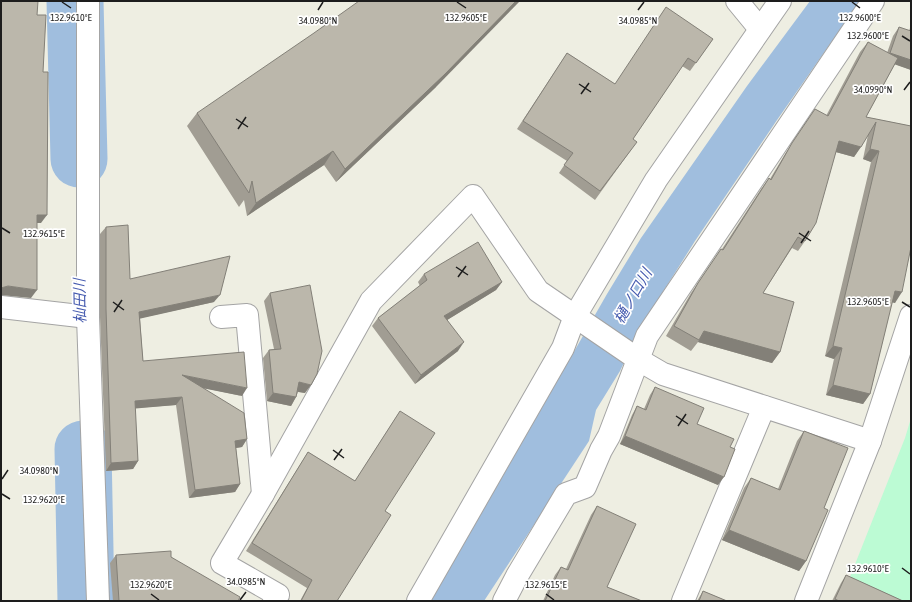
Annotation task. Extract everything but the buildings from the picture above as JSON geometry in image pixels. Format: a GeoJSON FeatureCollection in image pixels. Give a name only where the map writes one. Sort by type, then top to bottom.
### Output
{"type":"FeatureCollection","features":[{"type":"Feature","properties":{"kind":"street"},"geometry":{"type":"LineString","coordinates":[[88,1],[88,317],[98,601]]}},
{"type":"Feature","properties":{"kind":"street"},"geometry":{"type":"LineString","coordinates":[[737,1],[760,30]]}},
{"type":"Feature","properties":{"kind":"street"},"geometry":{"type":"LineString","coordinates":[[418,601],[563,348],[582,321],[656,180],[780,1]]}},
{"type":"Feature","properties":{"kind":"street"},"geometry":{"type":"LineString","coordinates":[[504,601],[517,576],[566,494],[585,486],[609,436],[632,356],[873,1]]}},
{"type":"Feature","properties":{"kind":"street"},"geometry":{"type":"LineString","coordinates":[[274,601],[278,595],[222,563],[263,494],[372,301],[473,196],[538,291],[632,356],[663,374],[870,441]]}},
{"type":"Feature","properties":{"kind":"street"},"geometry":{"type":"LineString","coordinates":[[1,307],[88,317]]}},
{"type":"Feature","properties":{"kind":"street"},"geometry":{"type":"LineString","coordinates":[[221,318],[247,315],[263,494]]}},
{"type":"Feature","properties":{"kind":"street"},"geometry":{"type":"LineString","coordinates":[[806,601],[870,441],[911,316]]}},
{"type":"Feature","properties":{"kind":"street"},"geometry":{"type":"LineString","coordinates":[[683,601],[764,407]]}},
{"type":"Feature","properties":{"kind":"green space"},"geometry":{"type":"Polygon","coordinates":[[[911,418],[911,601],[893,601],[848,582],[905,438],[911,418]]]}},
{"type":"Feature","properties":{"kind":"water","name":"樋ノ口川"},"geometry":{"type":"Polygon","coordinates":[[[810,1],[860,1],[695,241],[642,325],[620,371],[596,410],[589,441],[484,601],[431,601],[607,294],[641,238],[747,86],[810,1]]]}},
{"type":"Feature","properties":{"kind":"waterway","name":"杣田川"},"geometry":{"type":"LineString","coordinates":[[75,1],[79,159]]}},
{"type":"Feature","properties":{"kind":"waterway","name":"杣田川"},"geometry":{"type":"LineString","coordinates":[[83,449],[86,601]]}}]}
